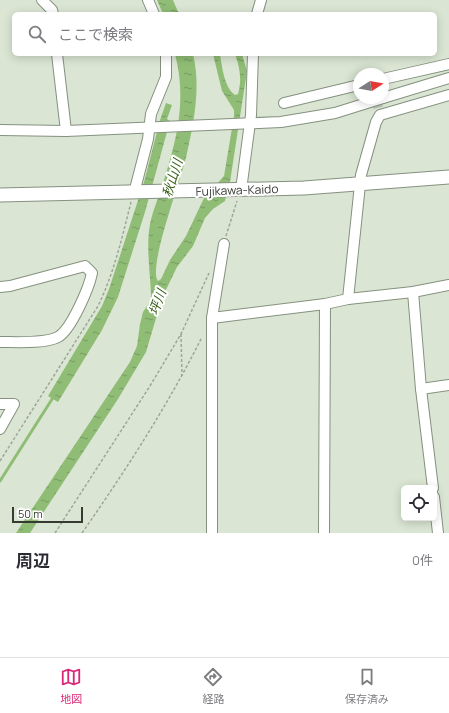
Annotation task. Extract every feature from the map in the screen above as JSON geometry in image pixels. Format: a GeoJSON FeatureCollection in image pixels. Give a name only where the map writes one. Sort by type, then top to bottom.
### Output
{"type":"FeatureCollection","features":[{"type":"Feature","properties":{"kind":"main road","name":"Fujikawa-Kaido"},"geometry":{"type":"LineString","coordinates":[[0,195],[304,188],[449,177]]}},
{"type":"Feature","properties":{"kind":"street"},"geometry":{"type":"LineString","coordinates":[[42,0],[52,12]]}},
{"type":"Feature","properties":{"kind":"street"},"geometry":{"type":"LineString","coordinates":[[148,0],[153,12]]}},
{"type":"Feature","properties":{"kind":"street"},"geometry":{"type":"LineString","coordinates":[[258,12],[261,0]]}},
{"type":"Feature","properties":{"kind":"street"},"geometry":{"type":"LineString","coordinates":[[58,56],[66,131]]}},
{"type":"Feature","properties":{"kind":"street"},"geometry":{"type":"LineString","coordinates":[[137,193],[153,127],[151,114],[166,77],[166,56]]}},
{"type":"Feature","properties":{"kind":"street"},"geometry":{"type":"LineString","coordinates":[[240,190],[250,124],[253,56]]}},
{"type":"Feature","properties":{"kind":"street"},"geometry":{"type":"LineString","coordinates":[[389,79],[449,64]]}},
{"type":"Feature","properties":{"kind":"street"},"geometry":{"type":"LineString","coordinates":[[389,96],[449,78]]}},
{"type":"Feature","properties":{"kind":"street"},"geometry":{"type":"LineString","coordinates":[[284,103],[353,86]]}},
{"type":"Feature","properties":{"kind":"street"},"geometry":{"type":"LineString","coordinates":[[348,299],[360,183],[380,115],[449,95]]}},
{"type":"Feature","properties":{"kind":"street"},"geometry":{"type":"LineString","coordinates":[[0,130],[66,131],[250,124],[311,118],[361,104]]}},
{"type":"Feature","properties":{"kind":"street"},"geometry":{"type":"LineString","coordinates":[[212,533],[212,318],[224,244]]}},
{"type":"Feature","properties":{"kind":"street"},"geometry":{"type":"LineString","coordinates":[[0,287],[10,286],[85,266],[92,273],[88,289],[66,330],[59,337],[50,340],[0,342]]}},
{"type":"Feature","properties":{"kind":"street"},"geometry":{"type":"LineString","coordinates":[[212,318],[325,304],[348,299],[413,292],[449,285]]}},
{"type":"Feature","properties":{"kind":"street"},"geometry":{"type":"LineString","coordinates":[[413,292],[421,389],[433,485]]}},
{"type":"Feature","properties":{"kind":"street"},"geometry":{"type":"LineString","coordinates":[[324,533],[325,304]]}},
{"type":"Feature","properties":{"kind":"street"},"geometry":{"type":"LineString","coordinates":[[421,389],[449,385]]}},
{"type":"Feature","properties":{"kind":"street"},"geometry":{"type":"LineString","coordinates":[[0,404],[14,404],[0,429]]}},
{"type":"Feature","properties":{"kind":"street"},"geometry":{"type":"LineString","coordinates":[[437,521],[438,533]]}},
{"type":"Feature","properties":{"kind":"path"},"geometry":{"type":"LineString","coordinates":[[82,533],[114,487],[182,377],[212,318]]}},
{"type":"Feature","properties":{"kind":"path"},"geometry":{"type":"LineString","coordinates":[[55,533],[150,386],[181,334],[182,377]]}},
{"type":"Feature","properties":{"kind":"water"},"geometry":{"type":"Polygon","coordinates":[[[157,0],[173,0],[178,12],[162,12],[157,0]]]}},
{"type":"Feature","properties":{"kind":"water"},"geometry":{"type":"Polygon","coordinates":[[[175,56],[193,56],[196,79],[196,104],[187,153],[157,259],[156,273],[158,281],[161,279],[170,260],[186,236],[204,198],[224,176],[234,110],[222,91],[213,56],[220,56],[226,82],[228,87],[235,95],[238,94],[240,79],[236,56],[243,56],[247,71],[230,182],[225,201],[213,209],[205,218],[193,246],[177,267],[162,298],[146,352],[118,399],[30,533],[16,533],[130,362],[137,346],[143,312],[151,300],[148,250],[150,224],[172,151],[179,119],[179,71],[175,56]]]}},
{"type":"Feature","properties":{"kind":"water"},"geometry":{"type":"Polygon","coordinates":[[[166,103],[172,105],[167,119],[170,121],[145,212],[118,297],[102,330],[58,402],[48,396],[102,306],[109,289],[144,182],[160,120],[166,103]]]}},
{"type":"Feature","properties":{"kind":"waterway"},"geometry":{"type":"LineString","coordinates":[[0,481],[54,396]]}},
{"type":"Feature","properties":{"kind":"tunnel"},"geometry":{"type":"LineString","coordinates":[[377,104],[380,115]]}},
{"type":"Feature","properties":{"kind":"water label","name":"秋山川"},"geometry":{"type":"Point","coordinates":[172,178]}},
{"type":"Feature","properties":{"kind":"water label","name":"坪川"},"geometry":{"type":"Point","coordinates":[157,302]}}]}
